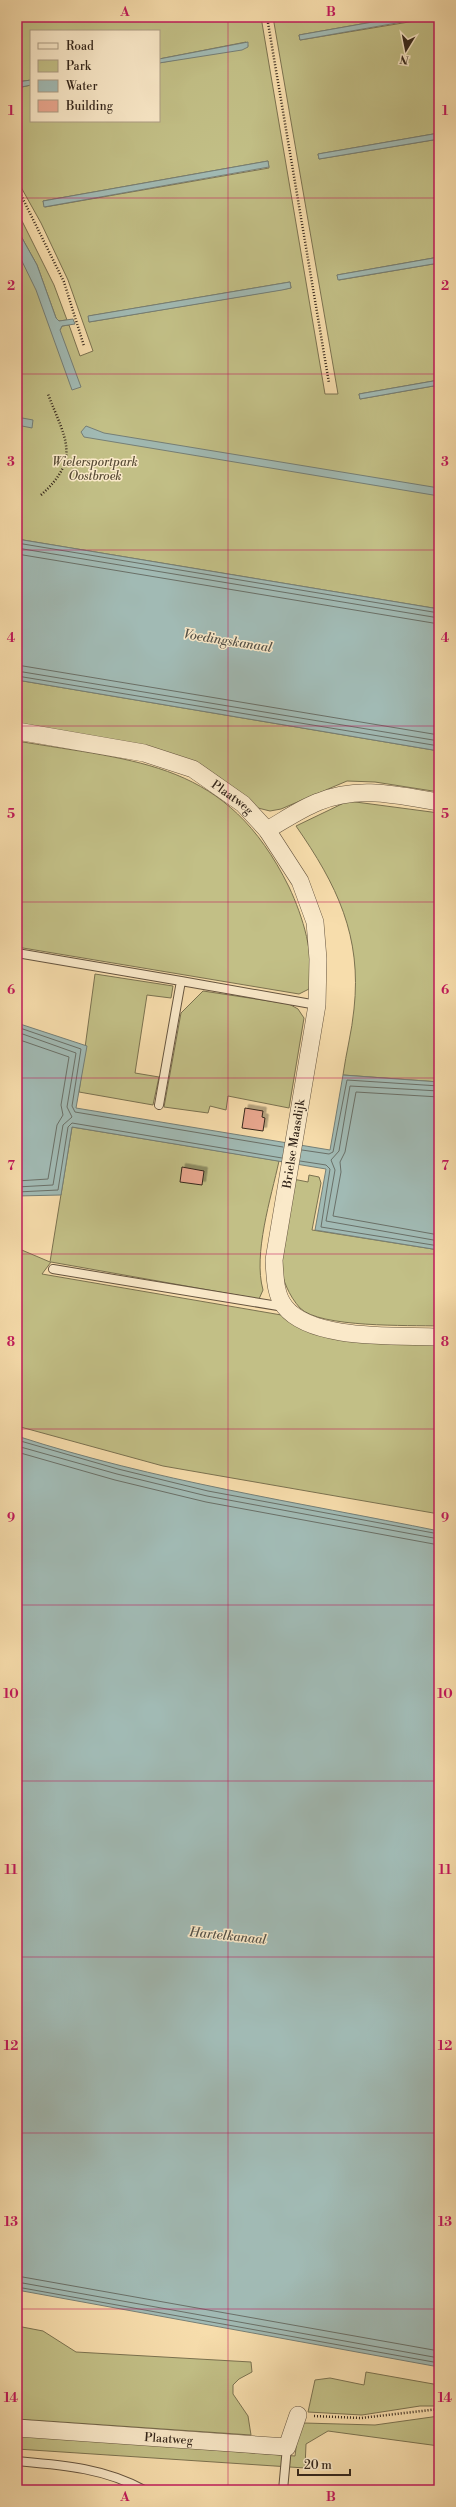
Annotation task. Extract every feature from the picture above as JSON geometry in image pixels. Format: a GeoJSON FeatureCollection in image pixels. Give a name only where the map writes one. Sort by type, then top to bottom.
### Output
{"type":"FeatureCollection","features":[{"type":"Feature","properties":{"kind":"street","name":"Plaatweg"},"geometry":{"type":"LineString","coordinates":[[17,732],[144,753],[193,769],[243,804],[267,830]]}},
{"type":"Feature","properties":{"kind":"street"},"geometry":{"type":"LineString","coordinates":[[267,830],[317,802],[344,793],[374,791],[439,802]]}},
{"type":"Feature","properties":{"kind":"street","name":"Brielse Maasdijk"},"geometry":{"type":"LineString","coordinates":[[267,830],[300,880],[315,922],[318,959],[317,1005],[274,1260],[275,1284],[284,1307],[305,1324],[332,1332],[439,1338]]}},
{"type":"Feature","properties":{"kind":"street"},"geometry":{"type":"LineString","coordinates":[[287,2447],[298,2415]]}},
{"type":"Feature","properties":{"kind":"street","name":"Plaatweg"},"geometry":{"type":"LineString","coordinates":[[17,2428],[287,2447]]}},
{"type":"Feature","properties":{"kind":"lane"},"geometry":{"type":"LineString","coordinates":[[17,953],[317,1005]]}},
{"type":"Feature","properties":{"kind":"lane"},"geometry":{"type":"LineString","coordinates":[[159,1105],[181,981]]}},
{"type":"Feature","properties":{"kind":"lane"},"geometry":{"type":"LineString","coordinates":[[53,1269],[284,1307]]}},
{"type":"Feature","properties":{"kind":"lane"},"geometry":{"type":"LineString","coordinates":[[283,2490],[287,2447]]}},
{"type":"Feature","properties":{"kind":"lane"},"geometry":{"type":"LineString","coordinates":[[17,2462],[84,2467],[108,2474],[144,2490]]}},
{"type":"Feature","properties":{"kind":"path"},"geometry":{"type":"LineString","coordinates":[[267,17],[330,383]]}},
{"type":"Feature","properties":{"kind":"path"},"geometry":{"type":"LineString","coordinates":[[17,187],[64,282],[84,346]]}},
{"type":"Feature","properties":{"kind":"path"},"geometry":{"type":"LineString","coordinates":[[42,495],[56,481],[63,471],[66,459],[65,439],[48,394]]}},
{"type":"Feature","properties":{"kind":"path"},"geometry":{"type":"LineString","coordinates":[[298,2415],[361,2418],[439,2409]]}},
{"type":"Feature","properties":{"kind":"green space","name":"Wielersportpark Oostbroek"},"geometry":{"type":"Polygon","coordinates":[[[17,17],[261,17],[325,394],[338,394],[273,17],[401,17],[299,35],[300,40],[439,17],[439,133],[318,154],[319,159],[439,139],[439,257],[337,275],[339,280],[439,263],[439,380],[359,394],[360,399],[439,385],[439,609],[17,539],[17,251],[60,330],[62,326],[69,325],[80,356],[93,351],[68,280],[41,223],[17,180],[17,88],[30,85],[30,122],[160,122],[160,63],[248,46],[246,42],[160,59],[160,30],[30,30],[30,80],[17,82],[17,17]],[[268,161],[43,201],[45,207],[269,168],[268,161]],[[290,282],[89,316],[89,322],[291,288],[290,282]]]}},
{"type":"Feature","properties":{"kind":"green space"},"geometry":{"type":"Polygon","coordinates":[[[17,211],[54,285],[67,320],[59,321],[56,318],[37,265],[17,229],[17,211]]]}},
{"type":"Feature","properties":{"kind":"green space"},"geometry":{"type":"Polygon","coordinates":[[[17,680],[439,751],[439,792],[375,782],[347,781],[281,809],[270,811],[258,808],[219,777],[189,760],[17,724],[17,680]]]}},
{"type":"Feature","properties":{"kind":"green space"},"geometry":{"type":"Polygon","coordinates":[[[17,741],[103,755],[141,763],[176,775],[208,791],[238,814],[265,845],[289,887],[299,911],[309,950],[309,989],[299,994],[17,947],[17,741]]]}},
{"type":"Feature","properties":{"kind":"green space"},"geometry":{"type":"Polygon","coordinates":[[[348,801],[439,813],[439,1082],[343,1075],[354,1009],[354,958],[350,935],[343,912],[334,891],[311,848],[296,826],[348,801]]]}},
{"type":"Feature","properties":{"kind":"green space"},"geometry":{"type":"Polygon","coordinates":[[[95,974],[173,986],[171,998],[147,995],[135,1073],[159,1077],[153,1105],[79,1092],[95,974]]]}},
{"type":"Feature","properties":{"kind":"green space"},"geometry":{"type":"Polygon","coordinates":[[[203,991],[289,1004],[298,1009],[304,1018],[289,1108],[228,1096],[226,1110],[210,1106],[208,1113],[164,1107],[181,1013],[203,991]]]}},
{"type":"Feature","properties":{"kind":"green space"},"geometry":{"type":"Polygon","coordinates":[[[72,1127],[279,1161],[264,1226],[260,1260],[260,1276],[263,1290],[259,1299],[51,1262],[42,1274],[439,1342],[439,1514],[163,1466],[17,1426],[17,1248],[50,1262],[72,1127]]]}},
{"type":"Feature","properties":{"kind":"green space"},"geometry":{"type":"Polygon","coordinates":[[[309,1175],[319,1177],[321,1183],[312,1230],[439,1250],[439,1326],[387,1325],[345,1322],[326,1319],[310,1314],[300,1308],[287,1287],[282,1275],[280,1263],[293,1179],[308,1182],[309,1175]]]}},
{"type":"Feature","properties":{"kind":"green space"},"geometry":{"type":"Polygon","coordinates":[[[17,2326],[43,2331],[76,2352],[251,2362],[252,2372],[239,2379],[233,2385],[233,2394],[248,2416],[251,2435],[17,2419],[17,2326]]]}},
{"type":"Feature","properties":{"kind":"green space"},"geometry":{"type":"Polygon","coordinates":[[[366,2372],[439,2385],[439,2406],[420,2406],[362,2415],[308,2412],[315,2380],[330,2378],[364,2385],[366,2372]]]}},
{"type":"Feature","properties":{"kind":"green space"},"geometry":{"type":"Polygon","coordinates":[[[439,2416],[439,2446],[328,2431],[306,2444],[305,2468],[17,2449],[17,2435],[295,2456],[297,2440],[304,2423],[375,2425],[439,2416]]]}},
{"type":"Feature","properties":{"kind":"water"},"geometry":{"type":"Polygon","coordinates":[[[401,17],[431,17],[300,40],[299,35],[401,17]]]}},
{"type":"Feature","properties":{"kind":"water"},"geometry":{"type":"Polygon","coordinates":[[[248,42],[248,47],[242,50],[160,63],[160,59],[248,42]]]}},
{"type":"Feature","properties":{"kind":"water"},"geometry":{"type":"Polygon","coordinates":[[[30,80],[30,85],[17,88],[17,82],[30,80]]]}},
{"type":"Feature","properties":{"kind":"water"},"geometry":{"type":"Polygon","coordinates":[[[439,133],[439,139],[319,159],[318,154],[439,133]]]}},
{"type":"Feature","properties":{"kind":"water"},"geometry":{"type":"Polygon","coordinates":[[[268,161],[269,167],[44,207],[43,201],[268,161]]]}},
{"type":"Feature","properties":{"kind":"water"},"geometry":{"type":"Polygon","coordinates":[[[17,229],[37,265],[56,318],[59,321],[73,319],[75,324],[62,326],[60,330],[81,387],[72,390],[36,290],[17,251],[17,229]]]}},
{"type":"Feature","properties":{"kind":"water"},"geometry":{"type":"Polygon","coordinates":[[[439,257],[439,263],[338,280],[337,275],[439,257]]]}},
{"type":"Feature","properties":{"kind":"water"},"geometry":{"type":"Polygon","coordinates":[[[290,282],[291,288],[282,290],[89,322],[88,316],[290,282]]]}},
{"type":"Feature","properties":{"kind":"water"},"geometry":{"type":"Polygon","coordinates":[[[439,380],[439,385],[360,399],[359,394],[439,380]]]}},
{"type":"Feature","properties":{"kind":"water"},"geometry":{"type":"Polygon","coordinates":[[[17,417],[33,420],[32,428],[17,425],[17,417]]]}},
{"type":"Feature","properties":{"kind":"water"},"geometry":{"type":"Polygon","coordinates":[[[86,426],[104,433],[439,488],[439,496],[84,437],[81,432],[86,426]]]}},
{"type":"Feature","properties":{"kind":"water","name":"Voedingskanaal"},"geometry":{"type":"Polygon","coordinates":[[[17,539],[439,609],[439,751],[17,680],[17,539]]]}},
{"type":"Feature","properties":{"kind":"water"},"geometry":{"type":"Polygon","coordinates":[[[17,1023],[87,1046],[76,1108],[330,1150],[343,1075],[439,1082],[439,1250],[315,1230],[326,1169],[72,1127],[61,1195],[17,1196],[17,1023]]]}},
{"type":"Feature","properties":{"kind":"water","name":"Hartelkanaal"},"geometry":{"type":"Polygon","coordinates":[[[17,1436],[121,1466],[226,1490],[439,1531],[439,2367],[17,2290],[17,1436]]]}},
{"type":"Feature","properties":{"kind":"building"},"geometry":{"type":"Polygon","coordinates":[[[245,1108],[263,1111],[262,1117],[265,1118],[263,1131],[242,1128],[245,1108]]]}},
{"type":"Feature","properties":{"kind":"building"},"geometry":{"type":"Polygon","coordinates":[[[182,1167],[204,1171],[202,1185],[180,1182],[182,1167]]]}}]}
